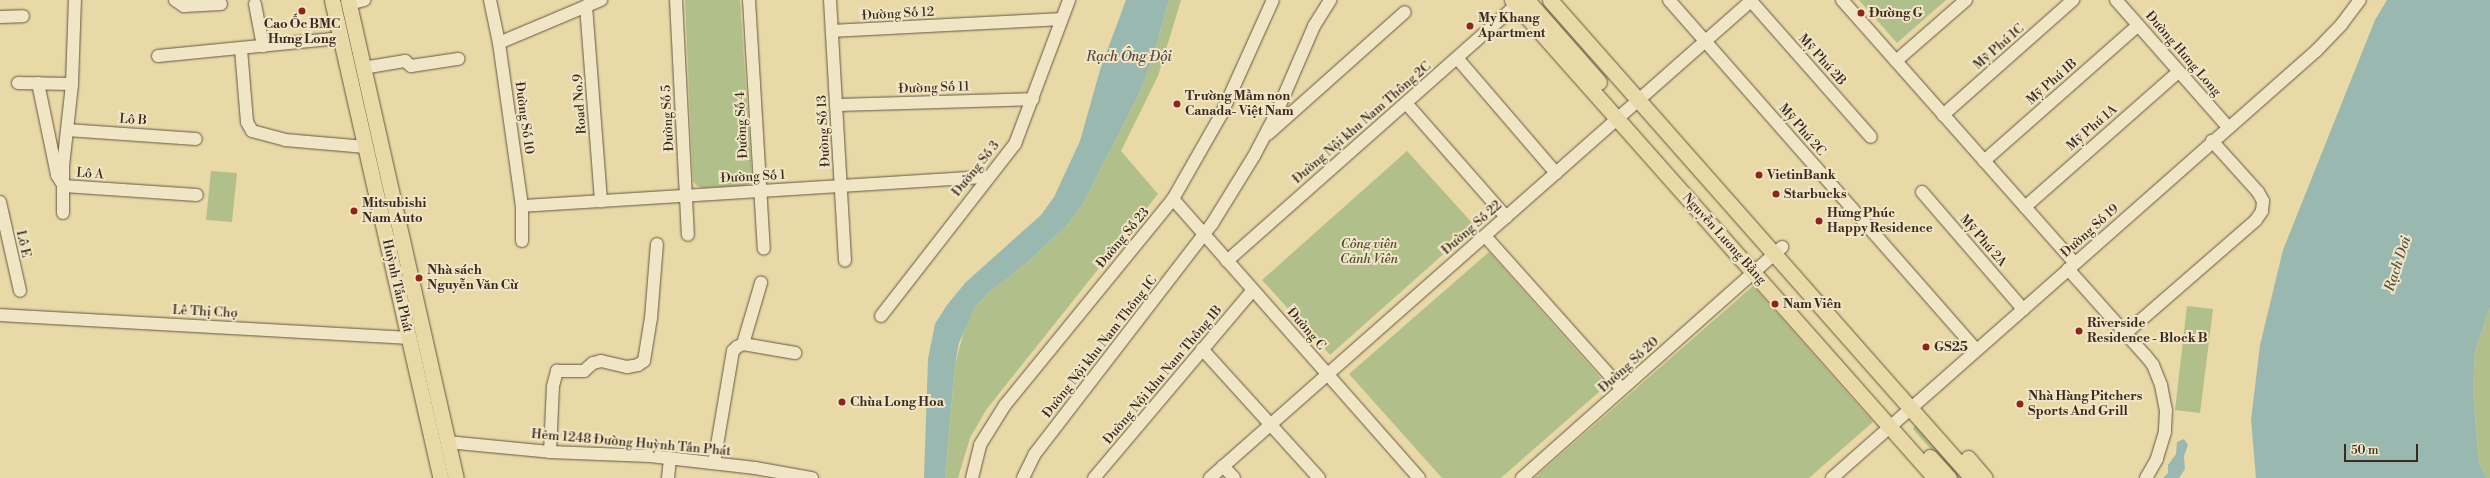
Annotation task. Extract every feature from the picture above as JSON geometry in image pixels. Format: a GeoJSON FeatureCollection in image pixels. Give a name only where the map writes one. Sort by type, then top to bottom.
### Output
{"type":"FeatureCollection","features":[{"type":"Feature","properties":{"kind":"main road","name":"Huỳnh Tấn Phát"},"geometry":{"type":"LineString","coordinates":[[332,0],[340,38],[367,119],[440,442],[441,478]]}},
{"type":"Feature","properties":{"kind":"main road","name":"Nguyễn Lương Bằng"},"geometry":{"type":"LineString","coordinates":[[1550,0],[1642,97],[1914,405],[1985,478]]}},
{"type":"Feature","properties":{"kind":"main road","name":"Nguyễn Lương Bằng"},"geometry":{"type":"LineString","coordinates":[[1563,0],[1642,97]]}},
{"type":"Feature","properties":{"kind":"main road","name":"Huỳnh Tấn Phát"},"geometry":{"type":"LineString","coordinates":[[348,2],[363,68],[367,119],[366,147],[408,338],[440,442],[456,478]]}},
{"type":"Feature","properties":{"kind":"main road","name":"Nguyễn Lương Bằng"},"geometry":{"type":"LineString","coordinates":[[1519,2],[1758,269],[1893,424],[1935,478]]}},
{"type":"Feature","properties":{"kind":"main road","name":"Nguyễn Lương Bằng"},"geometry":{"type":"LineString","coordinates":[[1914,405],[1972,478]]}},
{"type":"Feature","properties":{"kind":"main road","name":"Nguyễn Lương Bằng"},"geometry":{"type":"LineString","coordinates":[[1893,424],[1949,478]]}},
{"type":"Feature","properties":{"kind":"street"},"geometry":{"type":"LineString","coordinates":[[63,214],[63,166],[72,84],[75,0]]}},
{"type":"Feature","properties":{"kind":"street"},"geometry":{"type":"LineString","coordinates":[[175,0],[184,6],[221,4]]}},
{"type":"Feature","properties":{"kind":"street"},"geometry":{"type":"LineString","coordinates":[[348,2],[364,0]]}},
{"type":"Feature","properties":{"kind":"street","name":"Đường Số 10"},"geometry":{"type":"LineString","coordinates":[[490,0],[499,43],[522,206],[522,240]]}},
{"type":"Feature","properties":{"kind":"street"},"geometry":{"type":"LineString","coordinates":[[499,43],[601,0]]}},
{"type":"Feature","properties":{"kind":"street","name":"Đường Số 5"},"geometry":{"type":"LineString","coordinates":[[676,0],[688,235]]}},
{"type":"Feature","properties":{"kind":"street","name":"Đường Số 4"},"geometry":{"type":"LineString","coordinates":[[749,0],[764,249]]}},
{"type":"Feature","properties":{"kind":"street","name":"Đường Số 13"},"geometry":{"type":"LineString","coordinates":[[830,0],[845,261]]}},
{"type":"Feature","properties":{"kind":"street","name":"Đường Số 3"},"geometry":{"type":"LineString","coordinates":[[881,316],[986,177],[1008,154],[1015,144],[1069,0]]}},
{"type":"Feature","properties":{"kind":"street","name":"Đường Số 23"},"geometry":{"type":"LineString","coordinates":[[972,478],[980,446],[1005,405],[1173,199],[1221,115],[1273,0]]}},
{"type":"Feature","properties":{"kind":"street"},"geometry":{"type":"LineString","coordinates":[[1264,138],[1309,36],[1330,0]]}},
{"type":"Feature","properties":{"kind":"street","name":"Mỹ Phú 2C"},"geometry":{"type":"LineString","coordinates":[[1669,0],[1976,350]]}},
{"type":"Feature","properties":{"kind":"street"},"geometry":{"type":"LineString","coordinates":[[1842,0],[2025,207],[2071,266],[2153,365],[2166,403],[2166,424],[2161,450],[2146,478]]}},
{"type":"Feature","properties":{"kind":"street"},"geometry":{"type":"LineString","coordinates":[[1896,61],[1966,0]]}},
{"type":"Feature","properties":{"kind":"street","name":"Mỹ Phú 1C"},"geometry":{"type":"LineString","coordinates":[[1943,114],[2073,0]]}},
{"type":"Feature","properties":{"kind":"street","name":"Đường Hưng Long"},"geometry":{"type":"LineString","coordinates":[[2116,0],[2228,127]]}},
{"type":"Feature","properties":{"kind":"street","name":"Đường Số 19"},"geometry":{"type":"LineString","coordinates":[[1832,478],[2212,141],[2324,44],[2360,0]]}},
{"type":"Feature","properties":{"kind":"street","name":"Đường Số 22"},"geometry":{"type":"LineString","coordinates":[[1210,478],[1752,1]]}},
{"type":"Feature","properties":{"kind":"street","name":"Mỹ Phú 2B"},"geometry":{"type":"LineString","coordinates":[[1752,1],[1871,137]]}},
{"type":"Feature","properties":{"kind":"street","name":"Đường Nội khu Nam Thông 2C"},"geometry":{"type":"LineString","coordinates":[[1227,261],[1519,2]]}},
{"type":"Feature","properties":{"kind":"street"},"geometry":{"type":"LineString","coordinates":[[256,4],[263,46]]}},
{"type":"Feature","properties":{"kind":"street","name":"Road No.9"},"geometry":{"type":"LineString","coordinates":[[586,6],[601,201]]}},
{"type":"Feature","properties":{"kind":"street"},"geometry":{"type":"LineString","coordinates":[[1264,138],[1404,12]]}},
{"type":"Feature","properties":{"kind":"street"},"geometry":{"type":"LineString","coordinates":[[0,18],[24,16]]}},
{"type":"Feature","properties":{"kind":"street","name":"Đường Số 12"},"geometry":{"type":"LineString","coordinates":[[832,31],[1062,18]]}},
{"type":"Feature","properties":{"kind":"street","name":"Mỹ Phú 1B"},"geometry":{"type":"LineString","coordinates":[[1984,161],[2138,25]]}},
{"type":"Feature","properties":{"kind":"street"},"geometry":{"type":"LineString","coordinates":[[158,56],[241,49],[340,38]]}},
{"type":"Feature","properties":{"kind":"street"},"geometry":{"type":"LineString","coordinates":[[241,49],[247,122],[252,130],[285,140],[366,147]]}},
{"type":"Feature","properties":{"kind":"street"},"geometry":{"type":"LineString","coordinates":[[1456,58],[1556,173]]}},
{"type":"Feature","properties":{"kind":"street"},"geometry":{"type":"LineString","coordinates":[[363,68],[405,61],[411,66],[458,59]]}},
{"type":"Feature","properties":{"kind":"street","name":"Mỹ Phú 1A"},"geometry":{"type":"LineString","coordinates":[[2025,207],[2179,71]]}},
{"type":"Feature","properties":{"kind":"street"},"geometry":{"type":"LineString","coordinates":[[18,83],[72,84]]}},
{"type":"Feature","properties":{"kind":"street","name":"Lô A"},"geometry":{"type":"LineString","coordinates":[[38,84],[57,175],[64,186],[197,195]]}},
{"type":"Feature","properties":{"kind":"street","name":"Đường Số 11"},"geometry":{"type":"LineString","coordinates":[[836,105],[1033,99]]}},
{"type":"Feature","properties":{"kind":"street"},"geometry":{"type":"LineString","coordinates":[[1406,103],[1506,217]]}},
{"type":"Feature","properties":{"kind":"street","name":"Lô B"},"geometry":{"type":"LineString","coordinates":[[67,130],[196,139]]}},
{"type":"Feature","properties":{"kind":"street","name":"Đường Nội khu Nam Thông 1C"},"geometry":{"type":"LineString","coordinates":[[1024,478],[1034,455],[1205,236],[1242,177],[1264,138]]}},
{"type":"Feature","properties":{"kind":"street"},"geometry":{"type":"LineString","coordinates":[[2126,333],[2256,220],[2262,211],[2263,201],[2258,192],[2212,141]]}},
{"type":"Feature","properties":{"kind":"street","name":"Đường Số 1"},"geometry":{"type":"LineString","coordinates":[[522,206],[986,177]]}},
{"type":"Feature","properties":{"kind":"street","name":"Mỹ Phú 2A"},"geometry":{"type":"LineString","coordinates":[[1922,192],[2023,309]]}},
{"type":"Feature","properties":{"kind":"street","name":"Đường C"},"geometry":{"type":"LineString","coordinates":[[1173,199],[1419,478]]}},
{"type":"Feature","properties":{"kind":"street","name":"Lô E"},"geometry":{"type":"LineString","coordinates":[[0,202],[3,228],[20,292]]}},
{"type":"Feature","properties":{"kind":"street"},"geometry":{"type":"LineString","coordinates":[[1485,236],[1622,390]]}},
{"type":"Feature","properties":{"kind":"street"},"geometry":{"type":"LineString","coordinates":[[550,452],[553,386],[557,371],[584,371],[593,363],[601,361],[626,367],[638,365],[644,361],[650,322],[656,244]]}},
{"type":"Feature","properties":{"kind":"street","name":"Đường Số 20"},"geometry":{"type":"LineString","coordinates":[[1522,478],[1778,251]]}},
{"type":"Feature","properties":{"kind":"street"},"geometry":{"type":"LineString","coordinates":[[743,344],[761,283]]}},
{"type":"Feature","properties":{"kind":"street","name":"Đường Nội khu Nam Thông 1B"},"geometry":{"type":"LineString","coordinates":[[1094,478],[1253,290]]}},
{"type":"Feature","properties":{"kind":"street","name":"Lê Thị Chợ"},"geometry":{"type":"LineString","coordinates":[[0,315],[408,338]]}},
{"type":"Feature","properties":{"kind":"street"},"geometry":{"type":"LineString","coordinates":[[714,463],[733,352],[737,347],[743,344],[795,353]]}},
{"type":"Feature","properties":{"kind":"street"},"geometry":{"type":"LineString","coordinates":[[1202,349],[1319,478]]}},
{"type":"Feature","properties":{"kind":"street","name":"Hẻm 1248 Đường Huỳnh Tấn Phát"},"geometry":{"type":"LineString","coordinates":[[440,442],[550,452],[670,458],[812,478]]}},
{"type":"Feature","properties":{"kind":"street"},"geometry":{"type":"LineString","coordinates":[[668,478],[670,458]]}},
{"type":"Feature","properties":{"kind":"street"},"geometry":{"type":"LineString","coordinates":[[1224,466],[1234,478]]}},
{"type":"Feature","properties":{"kind":"green space"},"geometry":{"type":"Polygon","coordinates":[[[685,0],[740,0],[752,177],[749,184],[744,186],[703,188],[697,186],[693,181],[685,0]]]}},
{"type":"Feature","properties":{"kind":"green space"},"geometry":{"type":"Polygon","coordinates":[[[1169,0],[1181,0],[1158,76],[1121,151],[1158,194],[986,410],[970,438],[958,478],[945,478],[955,364],[966,324],[974,309],[986,295],[1030,260],[1067,225],[1083,204],[1141,90],[1152,60],[1169,0]]]}},
{"type":"Feature","properties":{"kind":"green space"},"geometry":{"type":"Polygon","coordinates":[[[1859,0],[1946,0],[1897,43],[1859,0]]]}},
{"type":"Feature","properties":{"kind":"green space","name":"Công viên Cảnh Viên"},"geometry":{"type":"Polygon","coordinates":[[[1407,151],[1475,226],[1330,355],[1262,280],[1407,151]]]}},
{"type":"Feature","properties":{"kind":"green space"},"geometry":{"type":"Polygon","coordinates":[[[211,171],[237,173],[232,222],[206,220],[211,171]]]}},
{"type":"Feature","properties":{"kind":"green space"},"geometry":{"type":"Polygon","coordinates":[[[1489,252],[1607,385],[1501,478],[1442,478],[1349,374],[1489,252]]]}},
{"type":"Feature","properties":{"kind":"green space"},"geometry":{"type":"Polygon","coordinates":[[[1753,286],[1873,422],[1809,478],[1534,478],[1753,286]]]}},
{"type":"Feature","properties":{"kind":"green space"},"geometry":{"type":"Polygon","coordinates":[[[2187,306],[2213,309],[2200,413],[2175,410],[2187,306]]]}},
{"type":"Feature","properties":{"kind":"green space"},"geometry":{"type":"Polygon","coordinates":[[[2490,307],[2490,478],[2487,478],[2479,463],[2473,391],[2475,351],[2490,307]]]}},
{"type":"Feature","properties":{"kind":"green space"},"geometry":{"type":"Polygon","coordinates":[[[1916,424],[1964,478],[1956,478],[1913,429],[1916,424]]]}},
{"type":"Feature","properties":{"kind":"water","name":"Rạch Ông Đội"},"geometry":{"type":"Polygon","coordinates":[[[1126,0],[1169,0],[1152,60],[1141,90],[1083,204],[1067,225],[1030,260],[986,295],[974,309],[959,343],[955,364],[945,478],[924,478],[928,359],[935,324],[947,305],[966,282],[1041,215],[1054,197],[1080,141],[1100,70],[1126,0]]]}},
{"type":"Feature","properties":{"kind":"water","name":"Rạch Dơi"},"geometry":{"type":"Polygon","coordinates":[[[2387,0],[2490,0],[2490,307],[2475,351],[2473,391],[2479,463],[2487,478],[2256,478],[2251,420],[2260,345],[2283,250],[2375,20],[2387,0]]]}},
{"type":"Feature","properties":{"kind":"water"},"geometry":{"type":"Polygon","coordinates":[[[2184,439],[2188,445],[2184,456],[2185,469],[2179,478],[2163,478],[2168,473],[2168,465],[2176,454],[2177,442],[2184,439]]]}},
{"type":"Feature","properties":{"kind":"place","name":"Cao Ốc BMC Hưng Long"},"geometry":{"type":"Point","coordinates":[302,11]}},
{"type":"Feature","properties":{"kind":"place","name":"Đường G"},"geometry":{"type":"Point","coordinates":[1861,13]}},
{"type":"Feature","properties":{"kind":"place","name":"My Khang Apartment"},"geometry":{"type":"Point","coordinates":[1470,26]}},
{"type":"Feature","properties":{"kind":"place","name":"Trường Mầm non Canada- Việt Nam"},"geometry":{"type":"Point","coordinates":[1177,104]}},
{"type":"Feature","properties":{"kind":"place","name":"VietinBank"},"geometry":{"type":"Point","coordinates":[1759,175]}},
{"type":"Feature","properties":{"kind":"place","name":"Starbucks"},"geometry":{"type":"Point","coordinates":[1776,194]}},
{"type":"Feature","properties":{"kind":"place","name":"Mitsubishi Nam Auto"},"geometry":{"type":"Point","coordinates":[354,211]}},
{"type":"Feature","properties":{"kind":"place","name":"Hưng Phúc Happy Residence"},"geometry":{"type":"Point","coordinates":[1819,221]}},
{"type":"Feature","properties":{"kind":"place","name":"Nhà sách Nguyễn Văn Cừ"},"geometry":{"type":"Point","coordinates":[419,278]}},
{"type":"Feature","properties":{"kind":"place","name":"Nam Viên"},"geometry":{"type":"Point","coordinates":[1775,304]}},
{"type":"Feature","properties":{"kind":"place","name":"Riverside Residence - Block B"},"geometry":{"type":"Point","coordinates":[2079,331]}},
{"type":"Feature","properties":{"kind":"place","name":"GS25"},"geometry":{"type":"Point","coordinates":[1926,347]}},
{"type":"Feature","properties":{"kind":"place","name":"Chùa Long Hoa"},"geometry":{"type":"Point","coordinates":[842,402]}},
{"type":"Feature","properties":{"kind":"place","name":"Nhà Hàng Pitchers Sports And Grill"},"geometry":{"type":"Point","coordinates":[2020,404]}}]}
